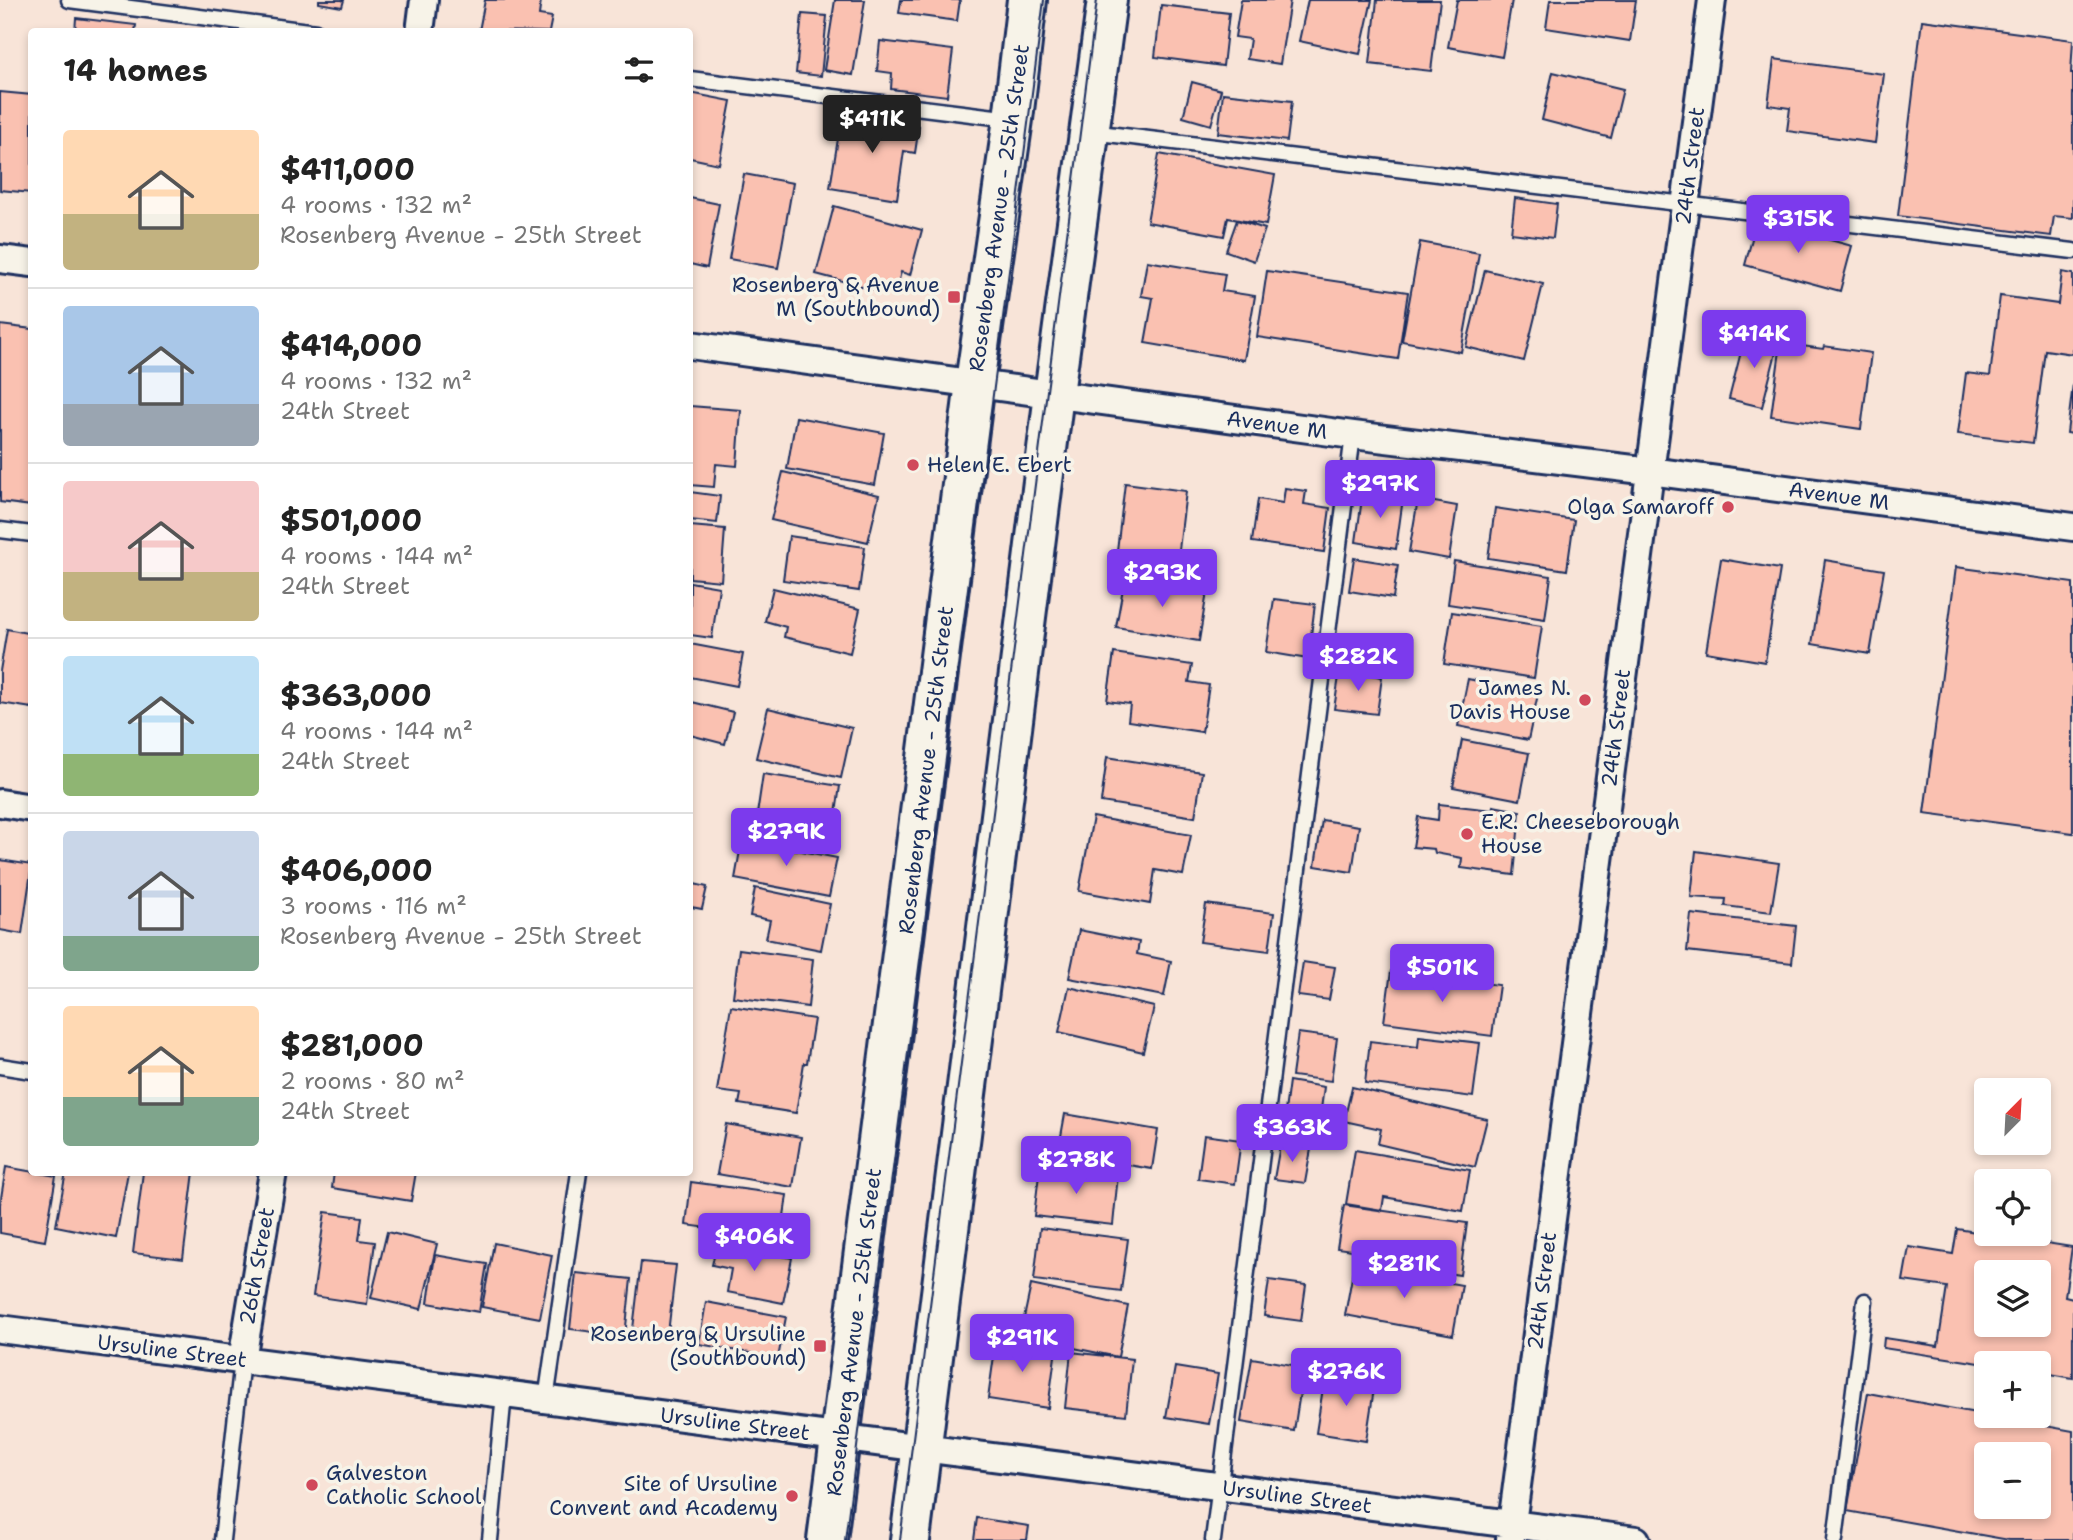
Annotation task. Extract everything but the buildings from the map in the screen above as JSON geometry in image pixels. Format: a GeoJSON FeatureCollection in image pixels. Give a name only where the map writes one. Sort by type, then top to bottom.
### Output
{"type":"FeatureCollection","features":[{"type":"Feature","properties":{"kind":"main road","name":"Rosenberg Avenue - 25th Street"},"geometry":{"type":"LineString","coordinates":[[827,1540],[975,383],[1013,119],[1027,0]]}},
{"type":"Feature","properties":{"kind":"main road"},"geometry":{"type":"LineString","coordinates":[[910,1540],[1054,394],[1107,0]]}},
{"type":"Feature","properties":{"kind":"street"},"geometry":{"type":"LineString","coordinates":[[420,28],[424,0]]}},
{"type":"Feature","properties":{"kind":"street","name":"24th Street"},"geometry":{"type":"LineString","coordinates":[[1511,1532],[1712,0]]}},
{"type":"Feature","properties":{"kind":"street"},"geometry":{"type":"LineString","coordinates":[[0,259],[28,262]]}},
{"type":"Feature","properties":{"kind":"street","name":"Avenue M"},"geometry":{"type":"LineString","coordinates":[[693,345],[1353,435],[2073,527]]}},
{"type":"Feature","properties":{"kind":"street"},"geometry":{"type":"LineString","coordinates":[[0,803],[28,807]]}},
{"type":"Feature","properties":{"kind":"street","name":"26th Street"},"geometry":{"type":"LineString","coordinates":[[242,1360],[272,1176]]}},
{"type":"Feature","properties":{"kind":"street","name":"Ursuline Street"},"geometry":{"type":"LineString","coordinates":[[0,1329],[1220,1487],[1511,1532],[1636,1540]]}},
{"type":"Feature","properties":{"kind":"lane"},"geometry":{"type":"LineString","coordinates":[[69,0],[285,28]]}},
{"type":"Feature","properties":{"kind":"lane"},"geometry":{"type":"LineString","coordinates":[[693,79],[1013,119]]}},
{"type":"Feature","properties":{"kind":"lane"},"geometry":{"type":"LineString","coordinates":[[1089,131],[2073,251]]}},
{"type":"Feature","properties":{"kind":"lane"},"geometry":{"type":"LineString","coordinates":[[1213,1540],[1353,435]]}},
{"type":"Feature","properties":{"kind":"lane"},"geometry":{"type":"LineString","coordinates":[[0,530],[28,534]]}},
{"type":"Feature","properties":{"kind":"lane"},"geometry":{"type":"LineString","coordinates":[[0,1066],[28,1070]]}},
{"type":"Feature","properties":{"kind":"lane"},"geometry":{"type":"LineString","coordinates":[[546,1400],[578,1176]]}},
{"type":"Feature","properties":{"kind":"lane"},"geometry":{"type":"LineString","coordinates":[[1835,1540],[1865,1301]]}},
{"type":"Feature","properties":{"kind":"lane"},"geometry":{"type":"LineString","coordinates":[[222,1540],[242,1360]]}},
{"type":"Feature","properties":{"kind":"lane"},"geometry":{"type":"LineString","coordinates":[[490,1540],[504,1394]]}},
{"type":"Feature","properties":{"kind":"tram line"},"geometry":{"type":"LineString","coordinates":[[845,1540],[1044,0]]}},
{"type":"Feature","properties":{"kind":"tram line"},"geometry":{"type":"LineString","coordinates":[[900,1540],[1097,0]]}},
{"type":"Feature","properties":{"kind":"place","name":"Rosenberg & Avenue M (Southbound)"},"geometry":{"type":"Point","coordinates":[954,297]}},
{"type":"Feature","properties":{"kind":"place","name":"Helen E. Ebert"},"geometry":{"type":"Point","coordinates":[913,465]}},
{"type":"Feature","properties":{"kind":"place","name":"Olga Samaroff"},"geometry":{"type":"Point","coordinates":[1728,507]}},
{"type":"Feature","properties":{"kind":"place","name":"James N. Davis House"},"geometry":{"type":"Point","coordinates":[1585,700]}},
{"type":"Feature","properties":{"kind":"place","name":"E.R. Cheeseborough House"},"geometry":{"type":"Point","coordinates":[1467,834]}},
{"type":"Feature","properties":{"kind":"place","name":"Rosenberg & Ursuline (Southbound)"},"geometry":{"type":"Point","coordinates":[820,1346]}},
{"type":"Feature","properties":{"kind":"place","name":"Galveston Catholic School"},"geometry":{"type":"Point","coordinates":[312,1485]}},
{"type":"Feature","properties":{"kind":"place","name":"Site of Ursuline Convent and Academy"},"geometry":{"type":"Point","coordinates":[792,1496]}}]}
